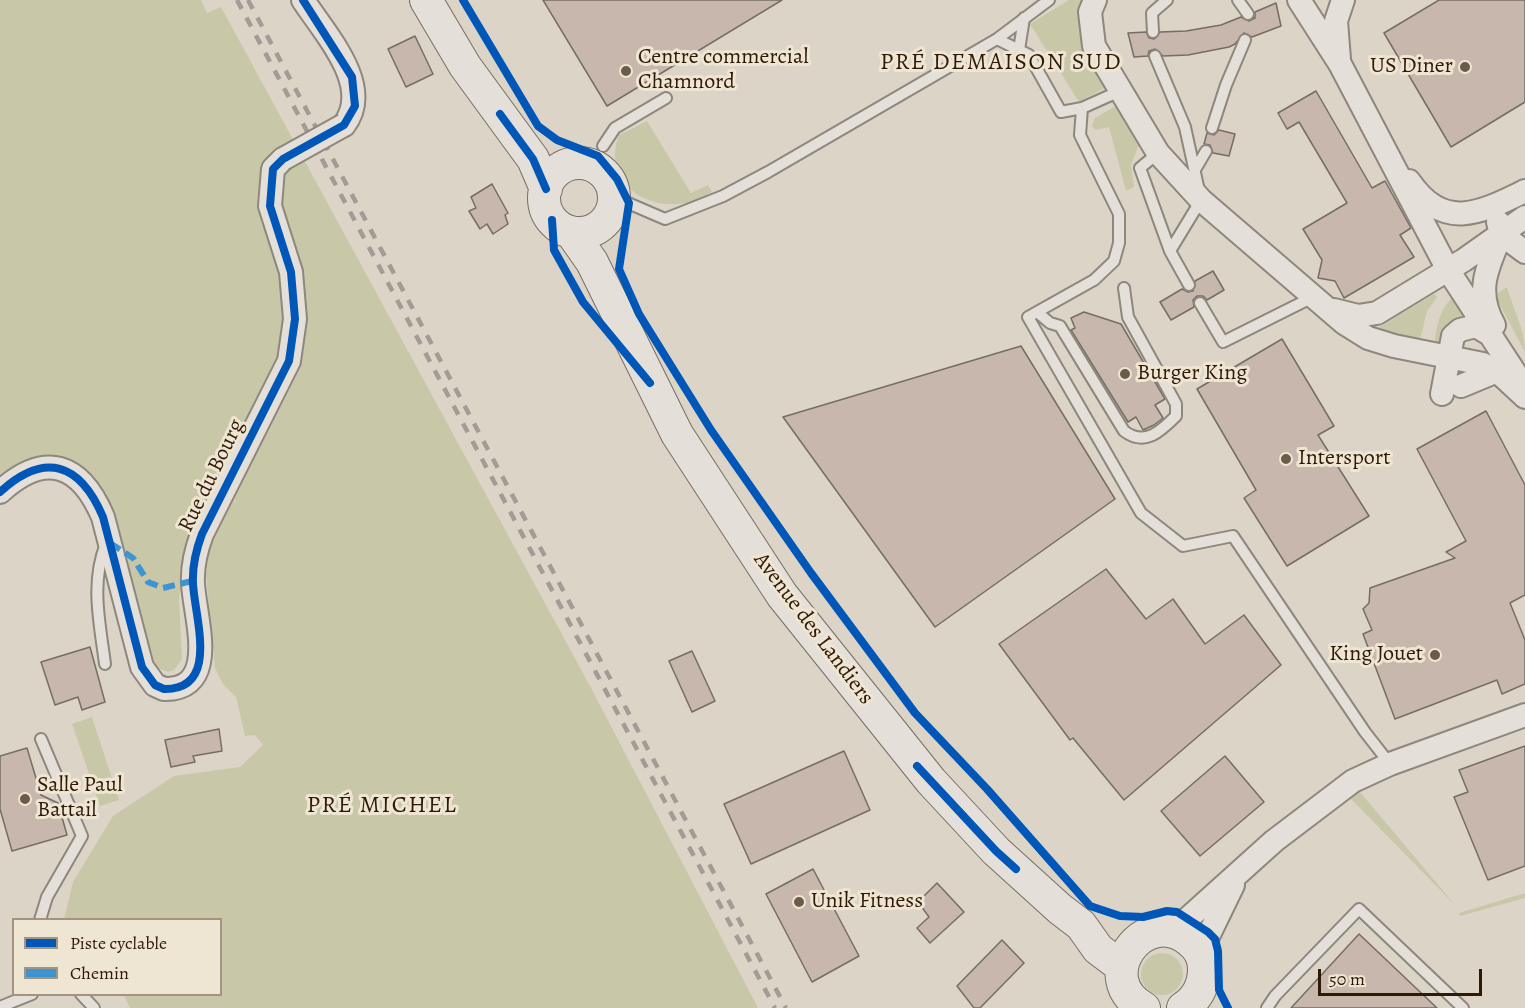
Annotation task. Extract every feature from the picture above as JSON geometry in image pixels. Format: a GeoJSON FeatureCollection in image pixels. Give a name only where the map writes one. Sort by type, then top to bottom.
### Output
{"type":"FeatureCollection","features":[{"type":"Feature","properties":{"kind":"main road"},"geometry":{"type":"LineString","coordinates":[[426,0],[465,66],[533,159],[546,189],[546,211],[560,228],[584,233],[596,229],[606,220],[614,203]]}},
{"type":"Feature","properties":{"kind":"main road"},"geometry":{"type":"LineString","coordinates":[[500,114],[544,147],[591,155]]}},
{"type":"Feature","properties":{"kind":"main road"},"geometry":{"type":"LineString","coordinates":[[591,155],[589,165],[602,171],[613,188],[614,203],[604,289]]}},
{"type":"Feature","properties":{"kind":"main road"},"geometry":{"type":"LineString","coordinates":[[546,189],[558,170],[591,155]]}},
{"type":"Feature","properties":{"kind":"main road","name":"Avenue des Landiers"},"geometry":{"type":"LineString","coordinates":[[571,232],[592,262],[677,434],[782,595],[931,781],[996,851],[1081,925],[1098,949],[1122,967]]}},
{"type":"Feature","properties":{"kind":"main road","name":"Avenue des Landiers"},"geometry":{"type":"LineString","coordinates":[[1081,925],[1111,932],[1162,932]]}},
{"type":"Feature","properties":{"kind":"main road"},"geometry":{"type":"LineString","coordinates":[[1144,1008],[1132,999],[1126,989],[1122,967],[1130,947],[1162,932],[1185,937],[1202,960],[1209,1008]]}},
{"type":"Feature","properties":{"kind":"main road"},"geometry":{"type":"LineString","coordinates":[[1183,1008],[1195,999],[1201,990],[1202,960]]}},
{"type":"Feature","properties":{"kind":"street","name":"Rue du Bourg"},"geometry":{"type":"LineString","coordinates":[[0,492],[29,470],[65,470],[83,481],[93,495],[109,538],[142,667],[155,685],[164,689],[183,687],[193,680],[200,661],[192,581],[195,554],[202,534],[289,361],[295,318],[291,272],[270,206],[273,169],[283,159],[344,125],[355,106],[352,77],[303,0]]}},
{"type":"Feature","properties":{"kind":"street"},"geometry":{"type":"LineString","coordinates":[[1095,0],[1090,12],[1094,46],[1158,153],[1201,200],[1321,302],[1368,338],[1484,364],[1497,371],[1525,396]]}},
{"type":"Feature","properties":{"kind":"street"},"geometry":{"type":"LineString","coordinates":[[1299,0],[1340,64],[1448,270],[1525,388]]}},
{"type":"Feature","properties":{"kind":"street"},"geometry":{"type":"LineString","coordinates":[[1340,64],[1336,21],[1343,0]]}},
{"type":"Feature","properties":{"kind":"street"},"geometry":{"type":"LineString","coordinates":[[1382,142],[1419,195],[1438,208],[1463,215],[1486,210],[1525,193]]}},
{"type":"Feature","properties":{"kind":"street"},"geometry":{"type":"LineString","coordinates":[[1525,193],[1497,218],[1501,234],[1487,271],[1484,302],[1525,382]]}},
{"type":"Feature","properties":{"kind":"street"},"geometry":{"type":"LineString","coordinates":[[1321,302],[1358,316],[1377,313],[1448,270],[1525,217]]}},
{"type":"Feature","properties":{"kind":"street"},"geometry":{"type":"LineString","coordinates":[[1501,234],[1525,252]]}},
{"type":"Feature","properties":{"kind":"street"},"geometry":{"type":"LineString","coordinates":[[1489,334],[1476,326],[1460,330],[1453,336],[1448,357],[1452,390],[1497,371]]}},
{"type":"Feature","properties":{"kind":"street"},"geometry":{"type":"LineString","coordinates":[[1162,932],[1238,876],[1274,841],[1353,781],[1390,764],[1525,715]]}},
{"type":"Feature","properties":{"kind":"street"},"geometry":{"type":"LineString","coordinates":[[1202,960],[1238,876]]}},
{"type":"Feature","properties":{"kind":"lane"},"geometry":{"type":"LineString","coordinates":[[614,203],[665,219],[723,196],[997,39],[1049,0]]}},
{"type":"Feature","properties":{"kind":"lane"},"geometry":{"type":"LineString","coordinates":[[1153,32],[1152,13],[1167,0]]}},
{"type":"Feature","properties":{"kind":"lane"},"geometry":{"type":"LineString","coordinates":[[1238,0],[1248,14]]}},
{"type":"Feature","properties":{"kind":"lane"},"geometry":{"type":"LineString","coordinates":[[1019,50],[1024,18]]}},
{"type":"Feature","properties":{"kind":"lane"},"geometry":{"type":"LineString","coordinates":[[997,39],[1029,55],[1061,112],[1083,108],[1120,91]]}},
{"type":"Feature","properties":{"kind":"lane"},"geometry":{"type":"LineString","coordinates":[[1212,128],[1226,85],[1245,40]]}},
{"type":"Feature","properties":{"kind":"lane"},"geometry":{"type":"LineString","coordinates":[[1155,56],[1185,127],[1196,168],[1201,200],[1170,251]]}},
{"type":"Feature","properties":{"kind":"lane"},"geometry":{"type":"LineString","coordinates":[[591,155],[615,128],[666,98]]}},
{"type":"Feature","properties":{"kind":"lane"},"geometry":{"type":"LineString","coordinates":[[1083,108],[1080,135],[1119,214],[1119,243],[1114,261],[1094,280],[1028,317],[1141,513],[1183,546],[1233,536],[1365,732],[1390,764]]}},
{"type":"Feature","properties":{"kind":"lane"},"geometry":{"type":"LineString","coordinates":[[1196,168],[1206,151]]}},
{"type":"Feature","properties":{"kind":"lane"},"geometry":{"type":"LineString","coordinates":[[1158,153],[1140,168],[1170,251],[1189,285]]}},
{"type":"Feature","properties":{"kind":"lane"},"geometry":{"type":"LineString","coordinates":[[1037,312],[1050,323],[1060,326],[1124,431],[1132,437],[1145,439],[1163,429],[1176,416],[1176,404],[1128,317],[1124,288]]}},
{"type":"Feature","properties":{"kind":"lane"},"geometry":{"type":"LineString","coordinates":[[1200,303],[1223,342],[1321,302]]}},
{"type":"Feature","properties":{"kind":"lane"},"geometry":{"type":"LineString","coordinates":[[105,664],[96,585],[98,562],[109,538]]}},
{"type":"Feature","properties":{"kind":"lane"},"geometry":{"type":"LineString","coordinates":[[41,739],[82,836],[47,897],[41,918]]}},
{"type":"Feature","properties":{"kind":"lane"},"geometry":{"type":"LineString","coordinates":[[1267,1008],[1275,996],[1359,909],[1464,1008]]}},
{"type":"Feature","properties":{"kind":"lane"},"geometry":{"type":"LineString","coordinates":[[0,1007],[27,996]]}},
{"type":"Feature","properties":{"kind":"lane"},"geometry":{"type":"LineString","coordinates":[[83,996],[94,1008]]}},
{"type":"Feature","properties":{"kind":"green space"},"geometry":{"type":"Polygon","coordinates":[[[0,0],[201,0],[207,13],[221,7],[590,686],[758,1008],[130,1008],[124,996],[222,996],[222,918],[64,918],[73,882],[113,816],[174,776],[240,767],[263,745],[255,735],[245,736],[236,697],[223,684],[215,668],[205,565],[211,545],[234,498],[236,508],[231,460],[185,543],[179,600],[182,659],[174,670],[168,672],[155,667],[149,654],[112,508],[91,473],[52,465],[0,497],[0,0]]]}},
{"type":"Feature","properties":{"kind":"green space"},"geometry":{"type":"Polygon","coordinates":[[[1069,0],[1086,0],[1108,86],[1079,102],[1030,24],[1069,0]]]}},
{"type":"Feature","properties":{"kind":"green space"},"geometry":{"type":"Polygon","coordinates":[[[1119,104],[1140,142],[1131,165],[1134,187],[1126,191],[1109,127],[1095,130],[1092,125],[1095,118],[1119,104]]]}},
{"type":"Feature","properties":{"kind":"green space"},"geometry":{"type":"Polygon","coordinates":[[[647,121],[691,193],[708,185],[712,192],[686,203],[670,204],[655,202],[630,189],[616,166],[615,151],[619,135],[647,121]]]}},
{"type":"Feature","properties":{"kind":"green space"},"geometry":{"type":"Polygon","coordinates":[[[1507,287],[1521,327],[1525,352],[1498,301],[1498,293],[1507,287]]]}},
{"type":"Feature","properties":{"kind":"green space"},"geometry":{"type":"Polygon","coordinates":[[[1434,294],[1437,297],[1427,311],[1419,344],[1376,329],[1434,294]]]}},
{"type":"Feature","properties":{"kind":"green space"},"geometry":{"type":"Polygon","coordinates":[[[1457,294],[1469,317],[1440,346],[1434,346],[1443,311],[1457,294]]]}},
{"type":"Feature","properties":{"kind":"green space"},"geometry":{"type":"Polygon","coordinates":[[[92,717],[119,800],[100,806],[72,724],[92,717]]]}},
{"type":"Feature","properties":{"kind":"green space"},"geometry":{"type":"Polygon","coordinates":[[[1360,792],[1456,906],[1348,796],[1360,792]]]}},
{"type":"Feature","properties":{"kind":"green space"},"geometry":{"type":"Polygon","coordinates":[[[1525,893],[1525,898],[1460,916],[1459,913],[1525,893]]]}},
{"type":"Feature","properties":{"kind":"green space"},"geometry":{"type":"Polygon","coordinates":[[[1162,953],[1177,959],[1183,974],[1177,989],[1162,995],[1147,989],[1141,974],[1147,959],[1162,953]]]}},
{"type":"Feature","properties":{"kind":"building","name":"Centre commercial Chamnord"},"geometry":{"type":"Polygon","coordinates":[[[543,0],[782,0],[607,106],[543,0]]]}},
{"type":"Feature","properties":{"kind":"building"},"geometry":{"type":"Polygon","coordinates":[[[1439,0],[1525,0],[1525,102],[1451,147],[1384,33],[1439,0]]]}},
{"type":"Feature","properties":{"kind":"building"},"geometry":{"type":"Polygon","coordinates":[[[1276,3],[1281,26],[1252,37],[1244,33],[1235,44],[1229,47],[1188,55],[1163,56],[1155,49],[1149,51],[1148,56],[1134,57],[1128,33],[1146,32],[1149,38],[1154,39],[1160,32],[1186,31],[1221,25],[1241,17],[1249,21],[1255,18],[1255,12],[1276,3]]]}},
{"type":"Feature","properties":{"kind":"building"},"geometry":{"type":"Polygon","coordinates":[[[415,36],[433,74],[406,87],[388,49],[415,36]]]}},
{"type":"Feature","properties":{"kind":"building"},"geometry":{"type":"Polygon","coordinates":[[[1316,91],[1372,188],[1385,181],[1411,228],[1400,235],[1414,257],[1344,298],[1335,281],[1318,278],[1322,260],[1303,229],[1347,203],[1299,122],[1287,129],[1278,113],[1316,91]]]}},
{"type":"Feature","properties":{"kind":"building"},"geometry":{"type":"Polygon","coordinates":[[[1219,130],[1235,134],[1229,156],[1213,153],[1210,145],[1204,144],[1207,133],[1214,135],[1219,130]]]}},
{"type":"Feature","properties":{"kind":"building"},"geometry":{"type":"Polygon","coordinates":[[[492,184],[508,213],[505,215],[508,224],[493,234],[487,224],[480,229],[469,211],[476,208],[471,197],[492,184]]]}},
{"type":"Feature","properties":{"kind":"building"},"geometry":{"type":"Polygon","coordinates":[[[1213,271],[1224,290],[1207,300],[1203,296],[1197,296],[1193,300],[1194,307],[1171,320],[1160,302],[1182,289],[1188,292],[1193,291],[1195,281],[1213,271]]]}},
{"type":"Feature","properties":{"kind":"building","name":"Burger King"},"geometry":{"type":"Polygon","coordinates":[[[1084,312],[1121,324],[1165,399],[1155,405],[1163,418],[1154,425],[1143,430],[1136,417],[1128,422],[1071,330],[1075,328],[1071,318],[1084,312]]]}},
{"type":"Feature","properties":{"kind":"building","name":"Intersport"},"geometry":{"type":"Polygon","coordinates":[[[1282,339],[1334,426],[1318,435],[1369,516],[1287,566],[1244,498],[1256,490],[1197,389],[1282,339]]]}},
{"type":"Feature","properties":{"kind":"building"},"geometry":{"type":"Polygon","coordinates":[[[1021,346],[1115,499],[935,627],[783,417],[1021,346]]]}},
{"type":"Feature","properties":{"kind":"building"},"geometry":{"type":"Polygon","coordinates":[[[1486,411],[1525,485],[1525,595],[1510,603],[1525,640],[1525,684],[1502,694],[1497,680],[1395,719],[1363,634],[1372,630],[1363,609],[1369,603],[1370,588],[1455,558],[1446,552],[1466,541],[1417,449],[1486,411]]]}},
{"type":"Feature","properties":{"kind":"building"},"geometry":{"type":"Polygon","coordinates":[[[1106,569],[1146,619],[1173,599],[1205,644],[1244,615],[1281,665],[1124,800],[1073,738],[1070,740],[999,644],[1106,569]]]}},
{"type":"Feature","properties":{"kind":"building"},"geometry":{"type":"Polygon","coordinates":[[[90,647],[105,702],[82,710],[78,697],[55,705],[41,662],[90,647]]]}},
{"type":"Feature","properties":{"kind":"building"},"geometry":{"type":"Polygon","coordinates":[[[692,651],[715,701],[692,712],[669,661],[692,651]]]}},
{"type":"Feature","properties":{"kind":"building"},"geometry":{"type":"Polygon","coordinates":[[[219,729],[222,751],[193,756],[195,762],[171,767],[165,740],[219,729]]]}},
{"type":"Feature","properties":{"kind":"building"},"geometry":{"type":"Polygon","coordinates":[[[1525,746],[1525,866],[1488,880],[1454,797],[1468,792],[1459,770],[1525,746]]]}},
{"type":"Feature","properties":{"kind":"building","name":"Salle Paul Battail"},"geometry":{"type":"Polygon","coordinates":[[[27,748],[41,795],[58,803],[67,835],[12,851],[0,809],[0,756],[27,748]]]}},
{"type":"Feature","properties":{"kind":"building"},"geometry":{"type":"Polygon","coordinates":[[[844,751],[870,810],[751,864],[724,804],[844,751]]]}},
{"type":"Feature","properties":{"kind":"building"},"geometry":{"type":"Polygon","coordinates":[[[1225,756],[1264,802],[1200,856],[1161,811],[1225,756]]]}},
{"type":"Feature","properties":{"kind":"building"},"geometry":{"type":"Polygon","coordinates":[[[813,869],[859,956],[812,982],[766,894],[813,869]]]}},
{"type":"Feature","properties":{"kind":"building"},"geometry":{"type":"Polygon","coordinates":[[[937,883],[964,912],[930,943],[917,928],[929,917],[918,902],[937,883]]]}},
{"type":"Feature","properties":{"kind":"building"},"geometry":{"type":"Polygon","coordinates":[[[1359,934],[1437,1008],[1291,1008],[1359,934]]]}},
{"type":"Feature","properties":{"kind":"building"},"geometry":{"type":"Polygon","coordinates":[[[1002,940],[1024,963],[980,1008],[974,1008],[957,986],[1002,940]]]}},
{"type":"Feature","properties":{"kind":"railway"},"geometry":{"type":"LineString","coordinates":[[237,0],[775,1008]]}},
{"type":"Feature","properties":{"kind":"railway"},"geometry":{"type":"LineString","coordinates":[[248,0],[786,1008]]}},
{"type":"Feature","properties":{"kind":"marked path"},"geometry":{"type":"LineString","coordinates":[[110,543],[133,558],[148,582],[163,588],[192,581]]}},
{"type":"Feature","properties":{"kind":"cycle path"},"geometry":{"type":"LineString","coordinates":[[0,492],[16,479],[32,471],[46,468],[60,469],[84,485],[103,517],[142,667],[155,685],[164,689],[181,686],[192,678],[198,665],[200,650],[193,584],[198,546],[289,361],[295,319],[291,272],[270,206],[273,169],[283,159],[344,125],[355,106],[352,77],[303,0]]}},
{"type":"Feature","properties":{"kind":"cycle path"},"geometry":{"type":"LineString","coordinates":[[463,0],[538,126],[557,140],[598,156],[617,179],[629,203],[619,269],[639,314],[711,430],[811,573],[915,713],[987,789],[1090,906],[1120,916],[1143,917],[1167,911],[1177,912],[1208,932],[1215,939],[1218,951],[1219,990],[1228,1008]]}},
{"type":"Feature","properties":{"kind":"cycle path"},"geometry":{"type":"LineString","coordinates":[[500,114],[533,159],[546,189]]}},
{"type":"Feature","properties":{"kind":"cycle path"},"geometry":{"type":"LineString","coordinates":[[552,220],[554,250],[583,302],[650,383]]}},
{"type":"Feature","properties":{"kind":"cycle path"},"geometry":{"type":"LineString","coordinates":[[917,766],[996,851],[1016,869]]}},
{"type":"Feature","properties":{"kind":"place","name":"US Diner"},"geometry":{"type":"Point","coordinates":[1465,67]}},
{"type":"Feature","properties":{"kind":"place","name":"Centre commercial Chamnord"},"geometry":{"type":"Point","coordinates":[626,71]}},
{"type":"Feature","properties":{"kind":"place","name":"Burger King"},"geometry":{"type":"Point","coordinates":[1125,374]}},
{"type":"Feature","properties":{"kind":"place","name":"Intersport"},"geometry":{"type":"Point","coordinates":[1286,459]}},
{"type":"Feature","properties":{"kind":"place","name":"King Jouet"},"geometry":{"type":"Point","coordinates":[1435,655]}},
{"type":"Feature","properties":{"kind":"place","name":"Salle Paul Battail"},"geometry":{"type":"Point","coordinates":[25,799]}},
{"type":"Feature","properties":{"kind":"place","name":"Unik Fitness"},"geometry":{"type":"Point","coordinates":[799,902]}},
{"type":"Feature","properties":{"kind":"district","name":"PRÉ DEMAISON SUD"},"geometry":{"type":"Point","coordinates":[1001,63]}},
{"type":"Feature","properties":{"kind":"district","name":"PRÉ MICHEL"},"geometry":{"type":"Point","coordinates":[382,806]}}]}
